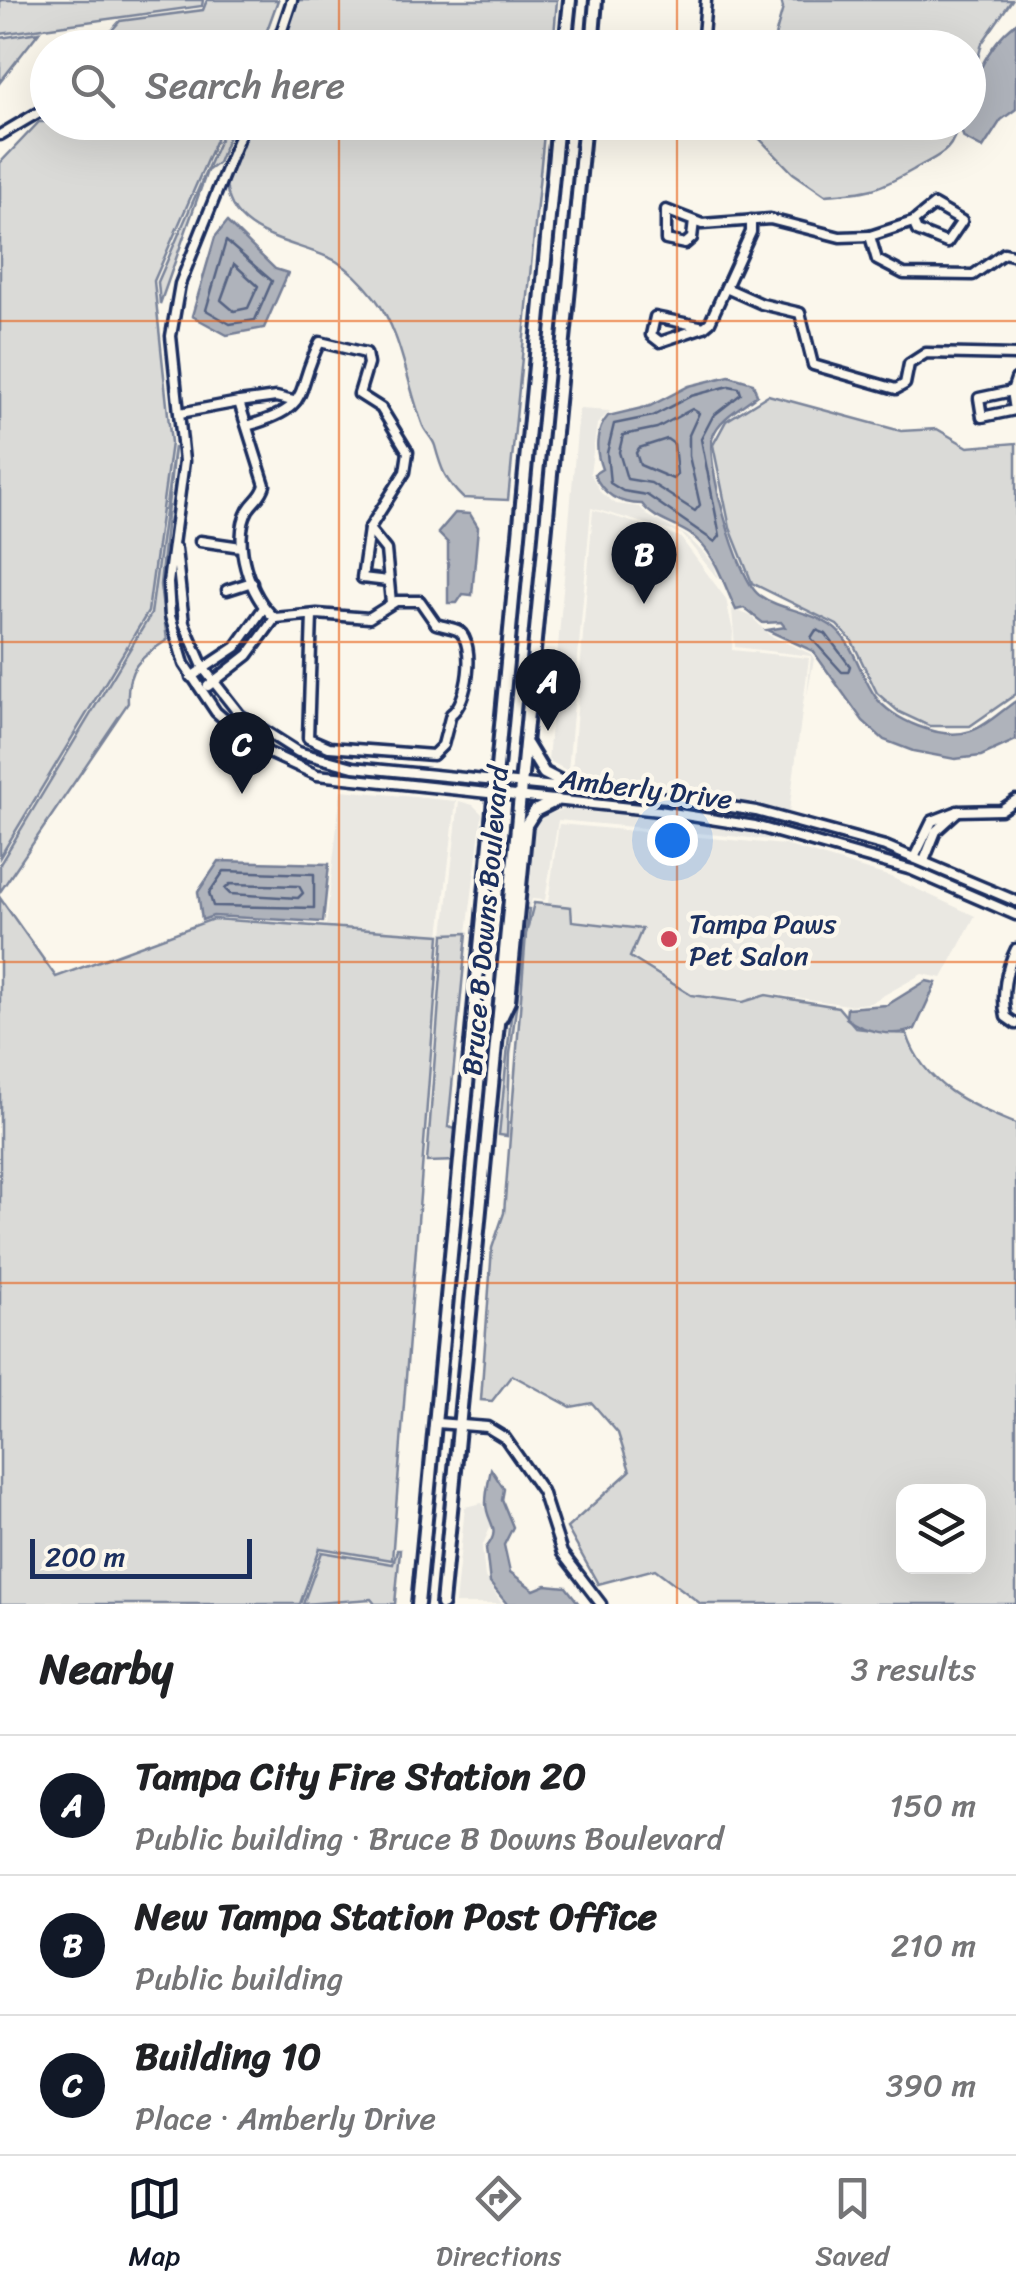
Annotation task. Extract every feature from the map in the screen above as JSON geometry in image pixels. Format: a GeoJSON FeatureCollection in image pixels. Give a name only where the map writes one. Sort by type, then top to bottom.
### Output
{"type":"FeatureCollection","features":[{"type":"Feature","properties":{"kind":"main road"},"geometry":{"type":"LineString","coordinates":[[568,30],[570,0]]}},
{"type":"Feature","properties":{"kind":"main road"},"geometry":{"type":"LineString","coordinates":[[594,30],[596,0]]}},
{"type":"Feature","properties":{"kind":"main road","name":"Bruce B Downs Boulevard"},"geometry":{"type":"LineString","coordinates":[[418,1604],[556,140]]}},
{"type":"Feature","properties":{"kind":"main road","name":"Bruce B Downs Boulevard"},"geometry":{"type":"LineString","coordinates":[[442,1604],[582,140]]}},
{"type":"Feature","properties":{"kind":"main road"},"geometry":{"type":"LineString","coordinates":[[525,738],[539,768],[575,789]]}},
{"type":"Feature","properties":{"kind":"main road"},"geometry":{"type":"LineString","coordinates":[[497,1028],[508,1002],[526,826],[535,811],[557,800]]}},
{"type":"Feature","properties":{"kind":"street"},"geometry":{"type":"LineString","coordinates":[[282,30],[292,0]]}},
{"type":"Feature","properties":{"kind":"street"},"geometry":{"type":"LineString","coordinates":[[704,30],[706,0]]}},
{"type":"Feature","properties":{"kind":"street"},"geometry":{"type":"LineString","coordinates":[[0,136],[30,118]]}},
{"type":"Feature","properties":{"kind":"street","name":"Amberly Drive"},"geometry":{"type":"LineString","coordinates":[[236,140],[175,300],[172,348],[184,462],[168,583],[170,616],[191,677],[241,736],[307,772],[345,780],[557,800],[755,826],[912,870],[1016,915]]}},
{"type":"Feature","properties":{"kind":"street"},"geometry":{"type":"LineString","coordinates":[[694,220],[692,238],[685,244],[666,240],[666,210],[694,220],[770,219],[840,237],[870,236],[912,222],[934,205],[962,221],[948,243],[917,231],[912,222]]}},
{"type":"Feature","properties":{"kind":"street"},"geometry":{"type":"LineString","coordinates":[[704,327],[656,317],[651,335],[660,342],[704,327],[726,288],[751,232],[752,220]]}},
{"type":"Feature","properties":{"kind":"street"},"geometry":{"type":"LineString","coordinates":[[870,236],[877,260],[904,274],[973,275],[1004,253],[1016,256]]}},
{"type":"Feature","properties":{"kind":"street"},"geometry":{"type":"LineString","coordinates":[[726,288],[762,304],[800,313],[814,365],[896,389],[905,384],[909,364],[926,353],[1016,355]]}},
{"type":"Feature","properties":{"kind":"street"},"geometry":{"type":"LineString","coordinates":[[246,426],[280,416],[302,396],[320,342],[366,353],[368,364],[359,394],[381,408],[408,452],[406,472],[369,529],[362,578],[388,581]]}},
{"type":"Feature","properties":{"kind":"street"},"geometry":{"type":"LineString","coordinates":[[1012,391],[979,398],[982,416],[1016,410],[1012,391],[1016,379]]}},
{"type":"Feature","properties":{"kind":"street"},"geometry":{"type":"LineString","coordinates":[[180,413],[276,397],[293,401]]}},
{"type":"Feature","properties":{"kind":"street"},"geometry":{"type":"LineString","coordinates":[[239,402],[265,484],[247,512],[240,546],[263,609],[275,618],[312,615],[369,618],[391,603],[420,601],[436,624],[457,629],[464,636],[467,688],[460,708],[450,714],[444,745],[432,755],[329,746],[308,738],[312,615]]}},
{"type":"Feature","properties":{"kind":"street"},"geometry":{"type":"LineString","coordinates":[[369,529],[386,550],[391,603]]}},
{"type":"Feature","properties":{"kind":"street"},"geometry":{"type":"LineString","coordinates":[[200,541],[240,546]]}},
{"type":"Feature","properties":{"kind":"street","name":"Amberly Drive"},"geometry":{"type":"LineString","coordinates":[[175,544],[184,623],[212,683],[240,716],[265,735],[316,759],[756,811],[918,859],[1016,901]]}},
{"type":"Feature","properties":{"kind":"street"},"geometry":{"type":"LineString","coordinates":[[227,590],[252,582]]}},
{"type":"Feature","properties":{"kind":"street"},"geometry":{"type":"LineString","coordinates":[[191,677],[230,652],[263,609]]}},
{"type":"Feature","properties":{"kind":"street"},"geometry":{"type":"LineString","coordinates":[[200,692],[239,664],[275,618]]}},
{"type":"Feature","properties":{"kind":"street"},"geometry":{"type":"LineString","coordinates":[[230,652],[239,664]]}},
{"type":"Feature","properties":{"kind":"street"},"geometry":{"type":"LineString","coordinates":[[912,870],[932,829],[958,811],[1001,810],[1016,800]]}},
{"type":"Feature","properties":{"kind":"street"},"geometry":{"type":"LineString","coordinates":[[1016,950],[1006,969],[1004,1008],[1006,1017],[1016,1024]]}},
{"type":"Feature","properties":{"kind":"street"},"geometry":{"type":"LineString","coordinates":[[437,1423],[498,1432],[527,1464],[542,1491],[562,1553],[601,1604]]}},
{"type":"Feature","properties":{"kind":"shaded area"},"geometry":{"type":"Polygon","coordinates":[[[0,0],[203,0],[202,6],[0,34],[0,0]]]}},
{"type":"Feature","properties":{"kind":"shaded area"},"geometry":{"type":"Polygon","coordinates":[[[207,0],[278,0],[267,30],[112,30],[120,21],[203,10],[207,0]]]}},
{"type":"Feature","properties":{"kind":"shaded area"},"geometry":{"type":"Polygon","coordinates":[[[290,0],[557,0],[554,30],[279,30],[290,0]]]}},
{"type":"Feature","properties":{"kind":"shaded area"},"geometry":{"type":"Polygon","coordinates":[[[781,0],[1012,0],[986,37],[986,30],[777,30],[783,8],[781,0]]]}},
{"type":"Feature","properties":{"kind":"shaded area"},"geometry":{"type":"Polygon","coordinates":[[[30,33],[30,44],[0,82],[0,38],[30,33]]]}},
{"type":"Feature","properties":{"kind":"shaded area"},"geometry":{"type":"Polygon","coordinates":[[[30,131],[30,140],[216,140],[154,281],[171,443],[148,612],[0,857],[0,163],[30,131]]]}},
{"type":"Feature","properties":{"kind":"shaded area"},"geometry":{"type":"Polygon","coordinates":[[[220,140],[227,140],[218,163],[207,171],[160,304],[158,282],[220,140]]]}},
{"type":"Feature","properties":{"kind":"shaded area"},"geometry":{"type":"Polygon","coordinates":[[[238,140],[543,140],[508,500],[463,498],[448,480],[417,410],[392,327],[375,298],[336,261],[267,235],[238,215],[229,200],[226,180],[238,140]]]}},
{"type":"Feature","properties":{"kind":"shaded area"},"geometry":{"type":"Polygon","coordinates":[[[761,140],[952,140],[943,152],[900,177],[852,193],[825,195],[793,173],[761,140]]]}},
{"type":"Feature","properties":{"kind":"shaded area"},"geometry":{"type":"Polygon","coordinates":[[[768,395],[901,431],[937,429],[968,447],[1016,443],[1016,694],[970,726],[929,726],[899,712],[877,693],[852,641],[837,625],[752,583],[730,528],[713,445],[726,421],[768,395]]]}},
{"type":"Feature","properties":{"kind":"shaded area"},"geometry":{"type":"Polygon","coordinates":[[[579,409],[610,411],[597,424],[590,473],[601,493],[616,504],[640,507],[647,515],[687,536],[714,564],[718,579],[682,534],[591,508],[568,771],[548,760],[579,409]]]}},
{"type":"Feature","properties":{"kind":"shaded area"},"geometry":{"type":"Polygon","coordinates":[[[174,447],[160,585],[167,640],[136,666],[129,681],[128,703],[0,892],[0,864],[151,614],[174,447]]]}},
{"type":"Feature","properties":{"kind":"shaded area"},"geometry":{"type":"Polygon","coordinates":[[[593,510],[680,537],[726,599],[733,632],[732,650],[809,658],[789,812],[572,772],[593,510]]]}},
{"type":"Feature","properties":{"kind":"shaded area"},"geometry":{"type":"Polygon","coordinates":[[[732,609],[751,616],[769,635],[811,654],[814,659],[807,696],[811,656],[735,647],[732,609]]]}},
{"type":"Feature","properties":{"kind":"shaded area"},"geometry":{"type":"Polygon","coordinates":[[[341,790],[456,801],[440,935],[326,925],[341,790]]]}},
{"type":"Feature","properties":{"kind":"shaded area"},"geometry":{"type":"Polygon","coordinates":[[[459,801],[473,805],[482,814],[467,933],[444,934],[459,801]]]}},
{"type":"Feature","properties":{"kind":"shaded area"},"geometry":{"type":"Polygon","coordinates":[[[570,807],[772,835],[859,863],[784,841],[558,820],[545,900],[532,899],[529,909],[522,908],[530,828],[538,818],[570,807]]]}},
{"type":"Feature","properties":{"kind":"shaded area"},"geometry":{"type":"Polygon","coordinates":[[[559,824],[785,845],[891,877],[975,916],[942,978],[922,974],[870,1003],[848,1005],[766,993],[746,1000],[694,995],[632,956],[642,929],[574,920],[572,906],[548,903],[559,824]]]}},
{"type":"Feature","properties":{"kind":"shaded area"},"geometry":{"type":"Polygon","coordinates":[[[0,898],[56,977],[213,919],[440,935],[392,1560],[320,1548],[300,1604],[0,1604],[0,898]]]}},
{"type":"Feature","properties":{"kind":"shaded area"},"geometry":{"type":"Polygon","coordinates":[[[534,903],[571,907],[572,921],[642,929],[630,957],[691,995],[743,1002],[766,995],[838,1007],[856,1028],[907,1034],[914,1052],[937,1080],[982,1110],[1016,1124],[1016,1604],[701,1604],[655,1569],[598,1584],[567,1528],[630,1471],[618,1433],[592,1403],[571,1407],[512,1375],[492,1401],[481,1400],[492,1248],[504,1213],[526,934],[534,903]]]}},
{"type":"Feature","properties":{"kind":"shaded area"},"geometry":{"type":"Polygon","coordinates":[[[522,908],[529,909],[510,1054],[507,1136],[499,1135],[522,908]]]}},
{"type":"Feature","properties":{"kind":"shaded area"},"geometry":{"type":"Polygon","coordinates":[[[467,933],[448,1127],[460,1130],[457,1161],[427,1162],[444,934],[467,933]]]}},
{"type":"Feature","properties":{"kind":"shaded area"},"geometry":{"type":"Polygon","coordinates":[[[482,1503],[492,1523],[482,1547],[485,1577],[502,1604],[455,1604],[465,1507],[482,1503]]]}},
{"type":"Feature","properties":{"kind":"shaded area"},"geometry":{"type":"Polygon","coordinates":[[[397,1550],[395,1604],[375,1604],[371,1599],[303,1604],[322,1552],[393,1564],[397,1550]]]}},
{"type":"Feature","properties":{"kind":"water"},"geometry":{"type":"Polygon","coordinates":[[[1016,23],[1016,109],[1001,120],[983,148],[968,140],[986,140],[986,58],[1016,23]]]}},
{"type":"Feature","properties":{"kind":"water"},"geometry":{"type":"Polygon","coordinates":[[[227,222],[275,269],[288,273],[264,328],[227,335],[192,316],[215,237],[227,222]]]}},
{"type":"Feature","properties":{"kind":"water"},"geometry":{"type":"Polygon","coordinates":[[[729,376],[753,383],[757,395],[721,423],[713,436],[712,449],[725,518],[751,585],[767,600],[821,620],[838,632],[851,648],[875,696],[893,713],[932,731],[959,733],[983,725],[1016,701],[1016,740],[981,756],[955,759],[913,751],[884,740],[863,721],[813,651],[767,630],[785,627],[781,622],[763,623],[744,608],[736,610],[718,569],[699,541],[642,504],[619,500],[602,488],[594,474],[602,469],[598,441],[608,416],[650,406],[689,386],[729,376]]]}},
{"type":"Feature","properties":{"kind":"water"},"geometry":{"type":"Polygon","coordinates":[[[455,513],[470,514],[478,527],[472,595],[463,594],[457,603],[448,603],[448,543],[438,533],[455,513]]]}},
{"type":"Feature","properties":{"kind":"water"},"geometry":{"type":"Polygon","coordinates":[[[219,861],[329,864],[323,922],[213,916],[202,920],[198,892],[219,861]]]}},
{"type":"Feature","properties":{"kind":"water"},"geometry":{"type":"Polygon","coordinates":[[[926,981],[936,983],[915,1029],[879,1032],[846,1018],[847,1008],[887,1005],[926,981]]]}},
{"type":"Feature","properties":{"kind":"water"},"geometry":{"type":"Polygon","coordinates":[[[491,1469],[504,1489],[502,1500],[513,1527],[504,1545],[510,1572],[534,1590],[546,1585],[566,1587],[579,1604],[507,1604],[490,1583],[486,1548],[493,1530],[486,1503],[491,1469]]]}},
{"type":"Feature","properties":{"kind":"place","name":"New Tampa Station Post Office"},"geometry":{"type":"Point","coordinates":[644,604]}},
{"type":"Feature","properties":{"kind":"place","name":"Tampa City Fire Station 20"},"geometry":{"type":"Point","coordinates":[548,731]}},
{"type":"Feature","properties":{"kind":"place","name":"Building 10"},"geometry":{"type":"Point","coordinates":[242,794]}},
{"type":"Feature","properties":{"kind":"place","name":"Tampa Paws Pet Salon"},"geometry":{"type":"Point","coordinates":[669,939]}}]}
